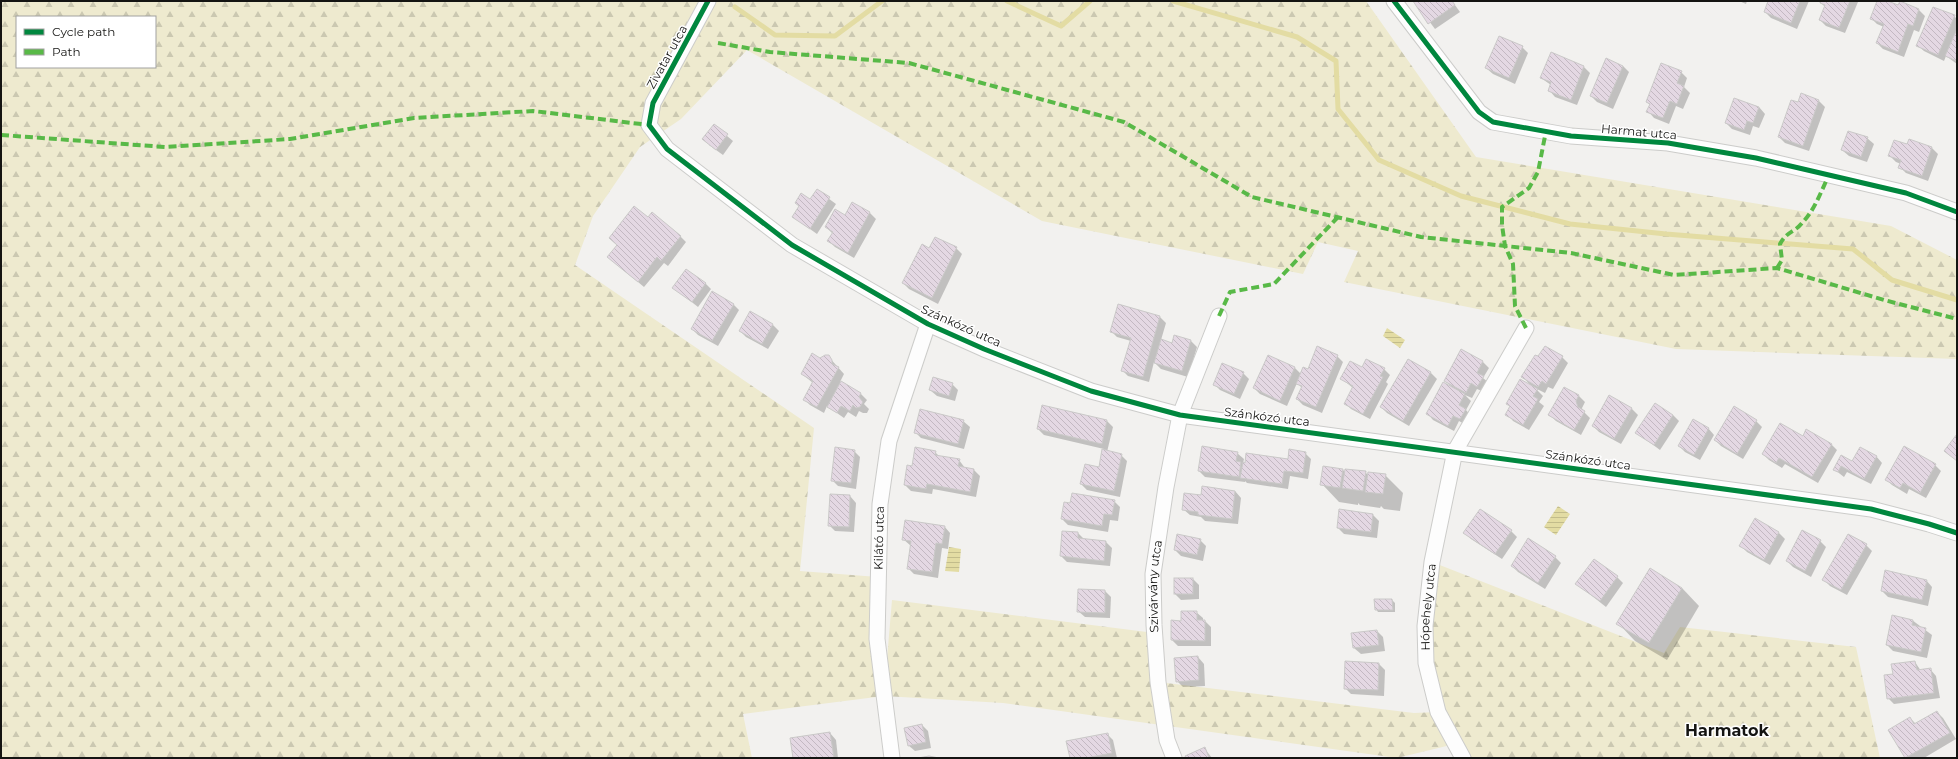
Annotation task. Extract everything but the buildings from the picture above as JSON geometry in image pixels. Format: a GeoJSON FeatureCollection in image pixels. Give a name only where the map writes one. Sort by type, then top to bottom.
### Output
{"type":"FeatureCollection","features":[{"type":"Feature","properties":{"kind":"street","name":"Zivatar utca"},"geometry":{"type":"LineString","coordinates":[[649,125],[653,103],[708,1]]}},
{"type":"Feature","properties":{"kind":"street","name":"Harmat utca"},"geometry":{"type":"LineString","coordinates":[[1394,1],[1479,112],[1493,122],[1571,136],[1668,143],[1756,158],[1906,193],[1957,212]]}},
{"type":"Feature","properties":{"kind":"street","name":"Szánkózó utca"},"geometry":{"type":"LineString","coordinates":[[649,125],[666,149],[792,245],[928,324],[984,349],[1091,390],[1180,415],[1455,451],[1871,509],[1957,533]]}},
{"type":"Feature","properties":{"kind":"street"},"geometry":{"type":"LineString","coordinates":[[1180,415],[1219,316]]}},
{"type":"Feature","properties":{"kind":"street","name":"Kilátó utca"},"geometry":{"type":"LineString","coordinates":[[892,758],[877,639],[880,504],[889,441],[928,324]]}},
{"type":"Feature","properties":{"kind":"street"},"geometry":{"type":"LineString","coordinates":[[1455,451],[1526,328]]}},
{"type":"Feature","properties":{"kind":"street","name":"Szivárvány utca"},"geometry":{"type":"LineString","coordinates":[[1174,758],[1167,740],[1158,682],[1154,625],[1153,574],[1166,487],[1180,415]]}},
{"type":"Feature","properties":{"kind":"street","name":"Hópehely utca"},"geometry":{"type":"LineString","coordinates":[[1455,451],[1432,562],[1425,626],[1426,663],[1438,712],[1463,758]]}},
{"type":"Feature","properties":{"kind":"green space"},"geometry":{"type":"Polygon","coordinates":[[[1,1],[1366,1],[1476,157],[1891,226],[1957,260],[1957,359],[1676,349],[1344,282],[1358,251],[1318,242],[1303,274],[1042,221],[747,50],[681,119],[640,147],[593,216],[575,265],[814,428],[800,571],[878,577],[884,694],[892,600],[1147,632],[1158,682],[1414,713],[1437,712],[1425,626],[1432,562],[1664,653],[1680,627],[1856,647],[1880,758],[1466,758],[1459,743],[1397,758],[1003,703],[884,696],[743,714],[752,758],[1,758],[1,1]]]}},
{"type":"Feature","properties":{"kind":"shaded area"},"geometry":{"type":"Polygon","coordinates":[[[1387,328],[1405,340],[1400,348],[1383,336],[1387,328]]]}},
{"type":"Feature","properties":{"kind":"shaded area"},"geometry":{"type":"Polygon","coordinates":[[[1558,506],[1570,514],[1556,535],[1544,527],[1558,506]]]}},
{"type":"Feature","properties":{"kind":"shaded area"},"geometry":{"type":"Polygon","coordinates":[[[949,547],[961,549],[959,572],[945,571],[949,547]]]}},
{"type":"Feature","properties":{"kind":"waterway"},"geometry":{"type":"LineString","coordinates":[[735,7],[775,35],[835,36],[882,1]]}},
{"type":"Feature","properties":{"kind":"waterway"},"geometry":{"type":"LineString","coordinates":[[1007,1],[1061,26],[1090,1]]}},
{"type":"Feature","properties":{"kind":"waterway"},"geometry":{"type":"LineString","coordinates":[[1173,1],[1297,37],[1336,61],[1338,109],[1379,160],[1461,196],[1570,224],[1666,234],[1853,249],[1892,280],[1957,300]]}},
{"type":"Feature","properties":{"kind":"marked path"},"geometry":{"type":"LineString","coordinates":[[718,43],[770,52],[909,63],[1124,122],[1252,197],[1421,237],[1571,253],[1674,275],[1777,268],[1884,300],[1957,319]]}},
{"type":"Feature","properties":{"kind":"marked path"},"geometry":{"type":"LineString","coordinates":[[1,135],[165,147],[290,139],[414,118],[533,111],[649,125]]}},
{"type":"Feature","properties":{"kind":"marked path"},"geometry":{"type":"LineString","coordinates":[[1526,328],[1515,306],[1513,264],[1505,246],[1502,225],[1502,207],[1529,188],[1538,172],[1546,131]]}},
{"type":"Feature","properties":{"kind":"marked path"},"geometry":{"type":"LineString","coordinates":[[1777,268],[1782,260],[1780,244],[1785,237],[1807,218],[1829,175]]}},
{"type":"Feature","properties":{"kind":"marked path"},"geometry":{"type":"LineString","coordinates":[[1219,316],[1230,292],[1274,284],[1338,217]]}},
{"type":"Feature","properties":{"kind":"cycle path"},"geometry":{"type":"LineString","coordinates":[[708,1],[653,103],[649,125],[667,149],[792,245],[928,324],[984,349],[1091,391],[1180,415],[1871,509],[1957,533]]}},
{"type":"Feature","properties":{"kind":"cycle path"},"geometry":{"type":"LineString","coordinates":[[1394,1],[1479,112],[1493,122],[1571,136],[1668,143],[1756,158],[1906,193],[1957,212]]}},
{"type":"Feature","properties":{"kind":"district","name":"Harmatok"},"geometry":{"type":"Point","coordinates":[1727,730]}}]}
